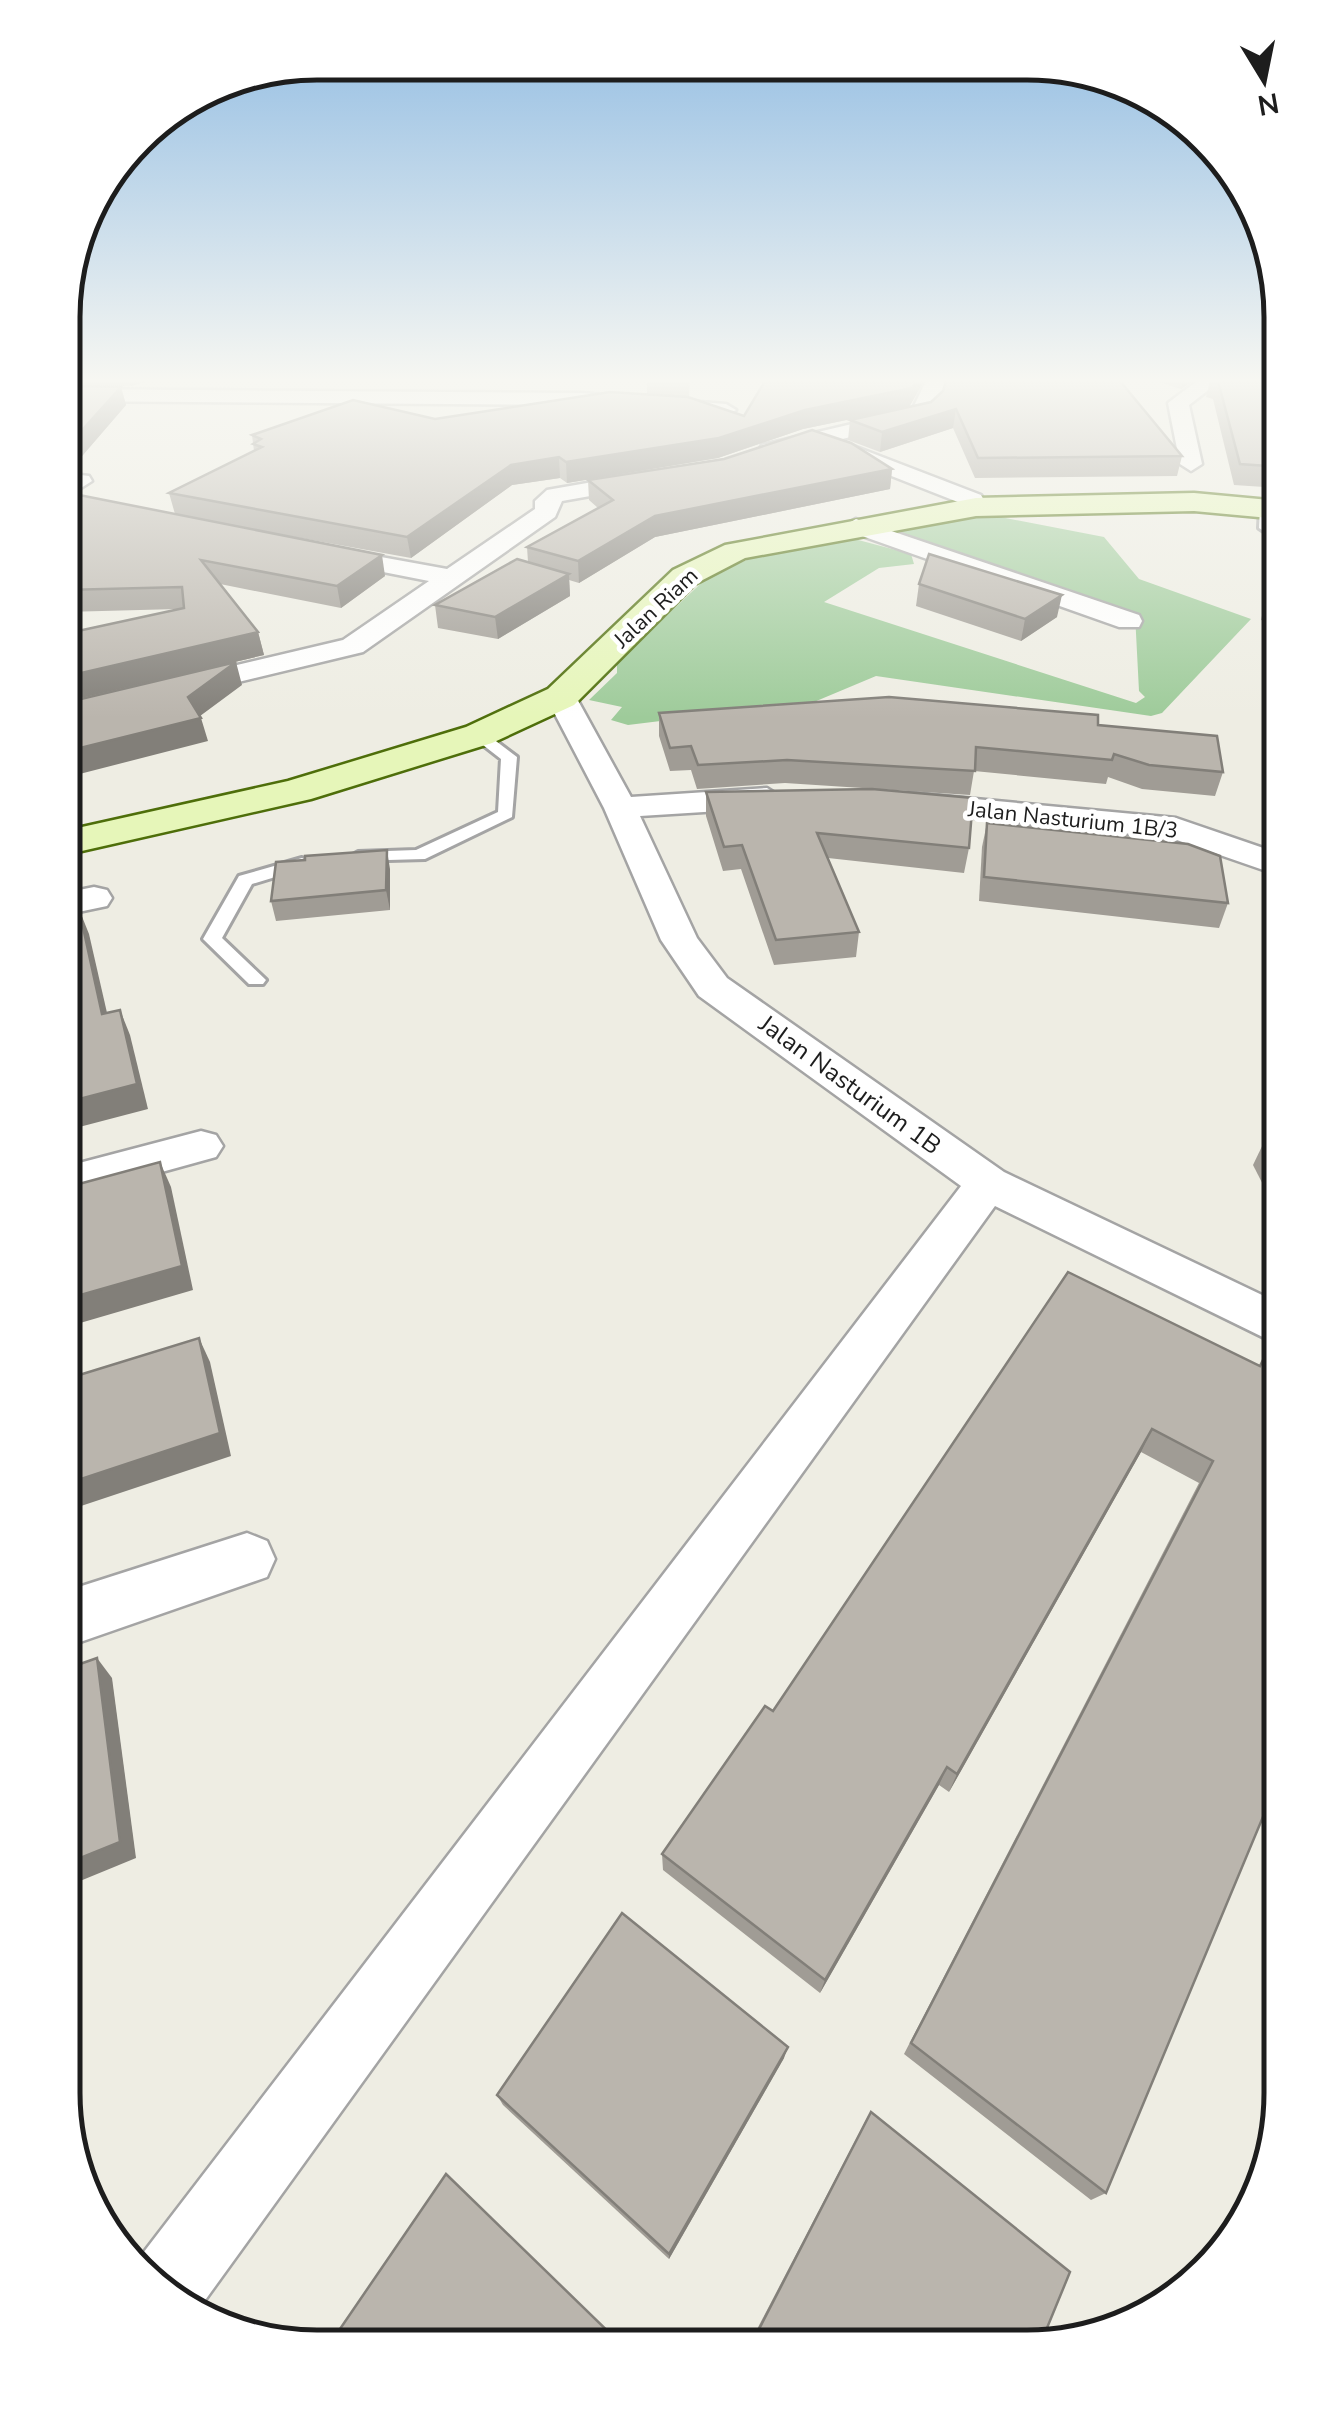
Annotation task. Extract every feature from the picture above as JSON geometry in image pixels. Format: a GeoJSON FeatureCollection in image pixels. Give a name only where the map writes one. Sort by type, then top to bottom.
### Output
{"type":"FeatureCollection","features":[{"type":"Feature","properties":{"kind":"main road","name":"Jalan Riam"},"geometry":{"type":"LineString","coordinates":[[80,839],[297,791],[478,735],[561,697],[702,564],[736,551],[976,507],[1155,502],[1264,514]]}},
{"type":"Feature","properties":{"kind":"street"},"geometry":{"type":"LineString","coordinates":[[80,711],[340,650],[543,514],[629,493]]}},
{"type":"Feature","properties":{"kind":"street"},"geometry":{"type":"LineString","coordinates":[[960,493],[973,500],[976,507]]}},
{"type":"Feature","properties":{"kind":"street"},"geometry":{"type":"LineString","coordinates":[[856,526],[1129,621]]}},
{"type":"Feature","properties":{"kind":"street"},"geometry":{"type":"LineString","coordinates":[[300,549],[452,578]]}},
{"type":"Feature","properties":{"kind":"street","name":"Jalan Nasturium 1B"},"geometry":{"type":"LineString","coordinates":[[561,697],[620,808],[680,940],[714,987],[988,1183],[1263,1317]]}},
{"type":"Feature","properties":{"kind":"street"},"geometry":{"type":"LineString","coordinates":[[620,808],[802,798]]}},
{"type":"Feature","properties":{"kind":"street","name":"Jalan Nasturium 1B/3"},"geometry":{"type":"LineString","coordinates":[[870,799],[1176,828],[1264,860]]}},
{"type":"Feature","properties":{"kind":"street"},"geometry":{"type":"LineString","coordinates":[[80,1179],[200,1146]]}},
{"type":"Feature","properties":{"kind":"street"},"geometry":{"type":"LineString","coordinates":[[172,2280],[988,1183]]}},
{"type":"Feature","properties":{"kind":"street"},"geometry":{"type":"LineString","coordinates":[[80,1614],[248,1559]]}},
{"type":"Feature","properties":{"kind":"lane"},"geometry":{"type":"LineString","coordinates":[[256,980],[212,939],[245,880],[325,858],[419,855],[506,814],[509,758],[478,735]]}},
{"type":"Feature","properties":{"kind":"green space"},"geometry":{"type":"Polygon","coordinates":[[[990,515],[1104,537],[1139,579],[1251,619],[1162,713],[1151,716],[876,676],[814,702],[628,725],[611,720],[622,707],[589,700],[617,673],[617,662],[712,573],[755,557],[847,537],[911,554],[914,564],[879,568],[824,602],[1136,703],[1145,697],[1139,691],[1135,614],[914,543],[898,530],[990,515]]]}},
{"type":"Feature","properties":{"kind":"building"},"geometry":{"type":"Polygon","coordinates":[[[172,493],[470,493],[407,537],[172,493]]]}},
{"type":"Feature","properties":{"kind":"building"},"geometry":{"type":"Polygon","coordinates":[[[605,493],[769,493],[655,516],[578,561],[527,547],[613,500],[605,493]]]}},
{"type":"Feature","properties":{"kind":"building"},"geometry":{"type":"Polygon","coordinates":[[[80,495],[382,555],[337,586],[201,560],[258,632],[80,673],[80,631],[184,608],[182,587],[80,590],[80,495]]]}},
{"type":"Feature","properties":{"kind":"building"},"geometry":{"type":"Polygon","coordinates":[[[929,554],[1062,595],[1025,619],[919,584],[929,554]]]}},
{"type":"Feature","properties":{"kind":"building"},"geometry":{"type":"Polygon","coordinates":[[[517,559],[569,574],[495,617],[435,605],[517,559]]]}},
{"type":"Feature","properties":{"kind":"building"},"geometry":{"type":"Polygon","coordinates":[[[236,662],[188,697],[201,718],[80,748],[80,699],[236,662]]]}},
{"type":"Feature","properties":{"kind":"building"},"geometry":{"type":"Polygon","coordinates":[[[889,697],[1098,715],[1098,725],[1217,736],[1223,772],[1149,765],[1114,754],[1112,760],[976,747],[975,771],[787,760],[698,765],[691,746],[670,748],[659,713],[889,697]]]}},
{"type":"Feature","properties":{"kind":"building"},"geometry":{"type":"Polygon","coordinates":[[[872,789],[973,798],[969,848],[817,833],[859,932],[776,940],[742,845],[724,847],[706,792],[872,789]]]}},
{"type":"Feature","properties":{"kind":"building"},"geometry":{"type":"Polygon","coordinates":[[[987,823],[1188,844],[1220,856],[1228,903],[984,877],[987,823]]]}},
{"type":"Feature","properties":{"kind":"building"},"geometry":{"type":"Polygon","coordinates":[[[387,850],[386,890],[271,901],[276,862],[387,850]]]}},
{"type":"Feature","properties":{"kind":"building"},"geometry":{"type":"Polygon","coordinates":[[[80,914],[102,1014],[120,1010],[137,1084],[80,1099],[80,914]]]}},
{"type":"Feature","properties":{"kind":"building"},"geometry":{"type":"Polygon","coordinates":[[[160,1162],[182,1266],[80,1295],[80,1184],[160,1162]]]}},
{"type":"Feature","properties":{"kind":"building"},"geometry":{"type":"Polygon","coordinates":[[[1068,1272],[1260,1366],[1263,1360],[1263,1816],[1106,2193],[911,2043],[1213,1461],[1152,1429],[957,1774],[947,1767],[825,1980],[662,1854],[765,1706],[773,1711],[1068,1272]]]}},
{"type":"Feature","properties":{"kind":"building"},"geometry":{"type":"Polygon","coordinates":[[[199,1338],[220,1433],[80,1479],[80,1375],[199,1338]]]}},
{"type":"Feature","properties":{"kind":"building"},"geometry":{"type":"Polygon","coordinates":[[[97,1658],[120,1842],[80,1858],[80,1664],[97,1658]]]}},
{"type":"Feature","properties":{"kind":"building"},"geometry":{"type":"Polygon","coordinates":[[[622,1913],[788,2047],[669,2254],[497,2095],[622,1913]]]}},
{"type":"Feature","properties":{"kind":"building"},"geometry":{"type":"Polygon","coordinates":[[[871,2112],[1070,2272],[1047,2329],[759,2330],[871,2112]]]}},
{"type":"Feature","properties":{"kind":"building"},"geometry":{"type":"Polygon","coordinates":[[[446,2174],[607,2330],[339,2330],[446,2174]]]}}]}
